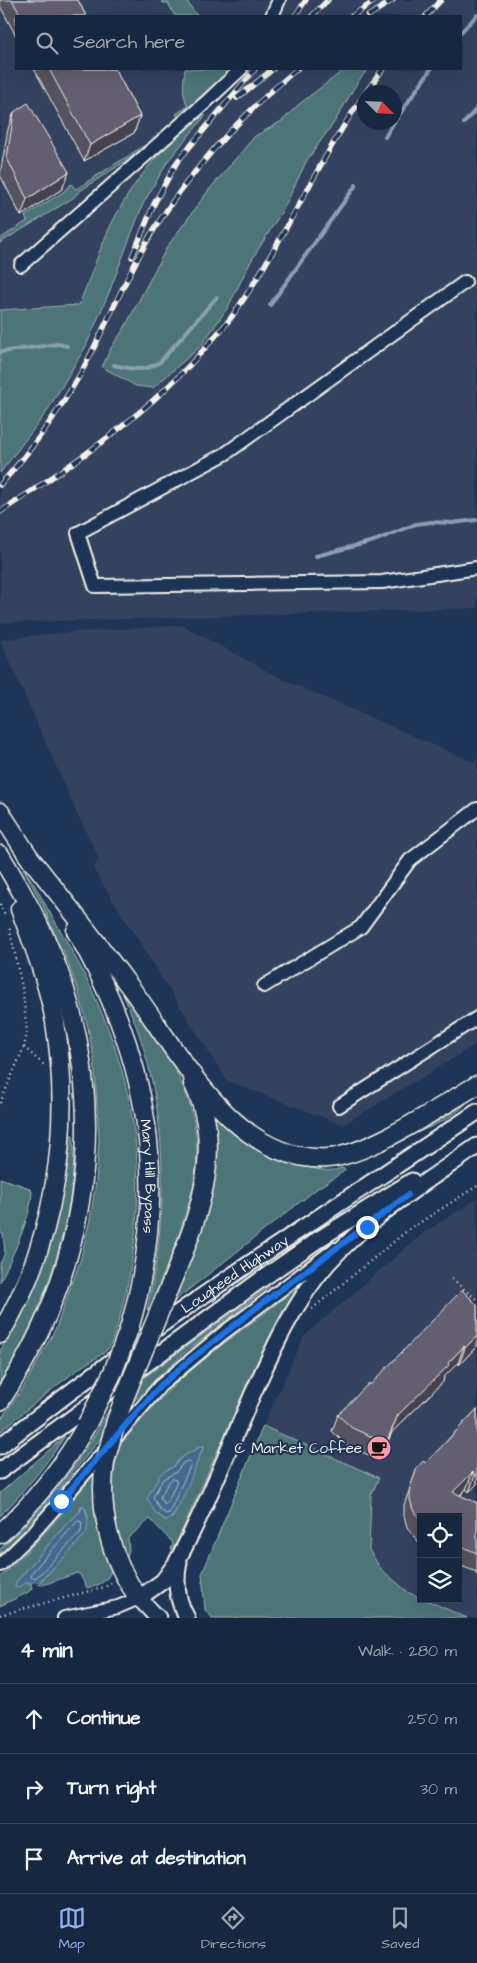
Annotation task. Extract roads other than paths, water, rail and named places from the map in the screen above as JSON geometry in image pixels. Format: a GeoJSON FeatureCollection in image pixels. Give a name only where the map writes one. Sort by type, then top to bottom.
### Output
{"type":"FeatureCollection","features":[{"type":"Feature","properties":{"kind":"highway","name":"Mary Hill Bypass"},"geometry":{"type":"LineString","coordinates":[[0,812],[74,927],[108,992],[126,1038],[140,1086],[148,1142],[150,1207],[142,1279],[129,1329],[113,1372],[87,1424],[55,1472],[24,1510],[0,1534]]}},
{"type":"Feature","properties":{"kind":"highway"},"geometry":{"type":"LineString","coordinates":[[26,853],[134,993],[183,1063],[209,1096],[254,1136],[284,1152],[295,1156],[316,1158],[336,1157],[363,1149],[477,1085]]}},
{"type":"Feature","properties":{"kind":"highway"},"geometry":{"type":"LineString","coordinates":[[0,855],[46,982],[54,1021],[61,1079],[60,1137],[57,1169],[46,1224],[24,1287],[0,1334]]}},
{"type":"Feature","properties":{"kind":"highway"},"geometry":{"type":"LineString","coordinates":[[0,855],[39,924],[65,990],[81,1063],[86,1133],[80,1204],[63,1274],[35,1342],[0,1401]]}},
{"type":"Feature","properties":{"kind":"highway"},"geometry":{"type":"LineString","coordinates":[[140,1598],[125,1577],[110,1540],[103,1488],[105,1462],[125,1396],[196,1219],[205,1185],[208,1162],[207,1135],[201,1104],[183,1063]]}},
{"type":"Feature","properties":{"kind":"main road","name":"Lougheed Highway"},"geometry":{"type":"LineString","coordinates":[[0,1446],[99,1370],[176,1315],[477,1112]]}},
{"type":"Feature","properties":{"kind":"main road","name":"Lougheed Highway"},"geometry":{"type":"LineString","coordinates":[[0,1471],[191,1329],[304,1250],[477,1140]]}},
{"type":"Feature","properties":{"kind":"main road"},"geometry":{"type":"LineString","coordinates":[[186,1618],[180,1604],[177,1584],[177,1571],[182,1553],[273,1349],[302,1298],[343,1248],[367,1227],[477,1146]]}},
{"type":"Feature","properties":{"kind":"main road"},"geometry":{"type":"LineString","coordinates":[[158,1618],[140,1598],[163,1581],[182,1553]]}},
{"type":"Feature","properties":{"kind":"street"},"geometry":{"type":"LineString","coordinates":[[272,15],[279,0]]}},
{"type":"Feature","properties":{"kind":"street"},"geometry":{"type":"LineString","coordinates":[[20,265],[206,103],[240,70]]}},
{"type":"Feature","properties":{"kind":"street"},"geometry":{"type":"LineString","coordinates":[[465,282],[225,454],[78,533],[95,586],[382,582],[477,568]]}},
{"type":"Feature","properties":{"kind":"street"},"geometry":{"type":"LineString","coordinates":[[264,986],[361,927],[410,860],[477,810]]}},
{"type":"Feature","properties":{"kind":"street"},"geometry":{"type":"LineString","coordinates":[[339,1106],[477,1018]]}},
{"type":"Feature","properties":{"kind":"street"},"geometry":{"type":"LineString","coordinates":[[0,1565],[32,1534],[160,1386],[229,1328],[408,1195]]}},
{"type":"Feature","properties":{"kind":"street"},"geometry":{"type":"LineString","coordinates":[[64,1618],[118,1607],[140,1598]]}},
{"type":"Feature","properties":{"kind":"water"},"geometry":{"type":"Polygon","coordinates":[[[204,1446],[183,1497],[173,1515],[167,1521],[155,1512],[147,1498],[160,1475],[173,1467],[181,1458],[204,1446]]]}},
{"type":"Feature","properties":{"kind":"water"},"geometry":{"type":"Polygon","coordinates":[[[83,1505],[88,1521],[85,1534],[38,1582],[27,1582],[17,1588],[15,1587],[16,1582],[64,1527],[80,1512],[83,1505]]]}},
{"type":"Feature","properties":{"kind":"waterway"},"geometry":{"type":"LineString","coordinates":[[462,31],[477,15]]}},
{"type":"Feature","properties":{"kind":"waterway"},"geometry":{"type":"LineString","coordinates":[[402,111],[430,70]]}},
{"type":"Feature","properties":{"kind":"waterway"},"geometry":{"type":"LineString","coordinates":[[464,123],[477,108]]}},
{"type":"Feature","properties":{"kind":"waterway"},"geometry":{"type":"LineString","coordinates":[[385,137],[389,130]]}},
{"type":"Feature","properties":{"kind":"waterway"},"geometry":{"type":"LineString","coordinates":[[270,305],[356,185]]}},
{"type":"Feature","properties":{"kind":"waterway"},"geometry":{"type":"LineString","coordinates":[[114,365],[143,369],[160,362],[217,297]]}},
{"type":"Feature","properties":{"kind":"waterway"},"geometry":{"type":"LineString","coordinates":[[0,352],[58,344],[67,346]]}},
{"type":"Feature","properties":{"kind":"waterway"},"geometry":{"type":"LineString","coordinates":[[316,556],[374,541],[416,524],[477,520]]}},
{"type":"Feature","properties":{"kind":"railway"},"geometry":{"type":"LineString","coordinates":[[296,15],[306,0]]}},
{"type":"Feature","properties":{"kind":"railway"},"geometry":{"type":"LineString","coordinates":[[313,15],[328,0]]}},
{"type":"Feature","properties":{"kind":"railway"},"geometry":{"type":"LineString","coordinates":[[354,15],[376,0]]}},
{"type":"Feature","properties":{"kind":"railway"},"geometry":{"type":"LineString","coordinates":[[370,15],[393,0]]}},
{"type":"Feature","properties":{"kind":"railway"},"geometry":{"type":"LineString","coordinates":[[427,15],[441,0]]}},
{"type":"Feature","properties":{"kind":"railway"},"geometry":{"type":"LineString","coordinates":[[132,257],[154,204],[177,162],[254,70]]}},
{"type":"Feature","properties":{"kind":"railway"},"geometry":{"type":"LineString","coordinates":[[237,98],[272,70]]}},
{"type":"Feature","properties":{"kind":"railway"},"geometry":{"type":"LineString","coordinates":[[0,485],[32,447],[78,378],[140,253],[181,190],[216,146],[235,126],[296,70]]}},
{"type":"Feature","properties":{"kind":"railway"},"geometry":{"type":"LineString","coordinates":[[371,85],[382,70]]}},
{"type":"Feature","properties":{"kind":"railway"},"geometry":{"type":"LineString","coordinates":[[0,512],[84,455],[139,413],[188,366],[223,327],[269,259],[330,148],[357,106]]}},
{"type":"Feature","properties":{"kind":"place","name":"C Market Coffee"},"geometry":{"type":"Point","coordinates":[379,1448]}}]}
